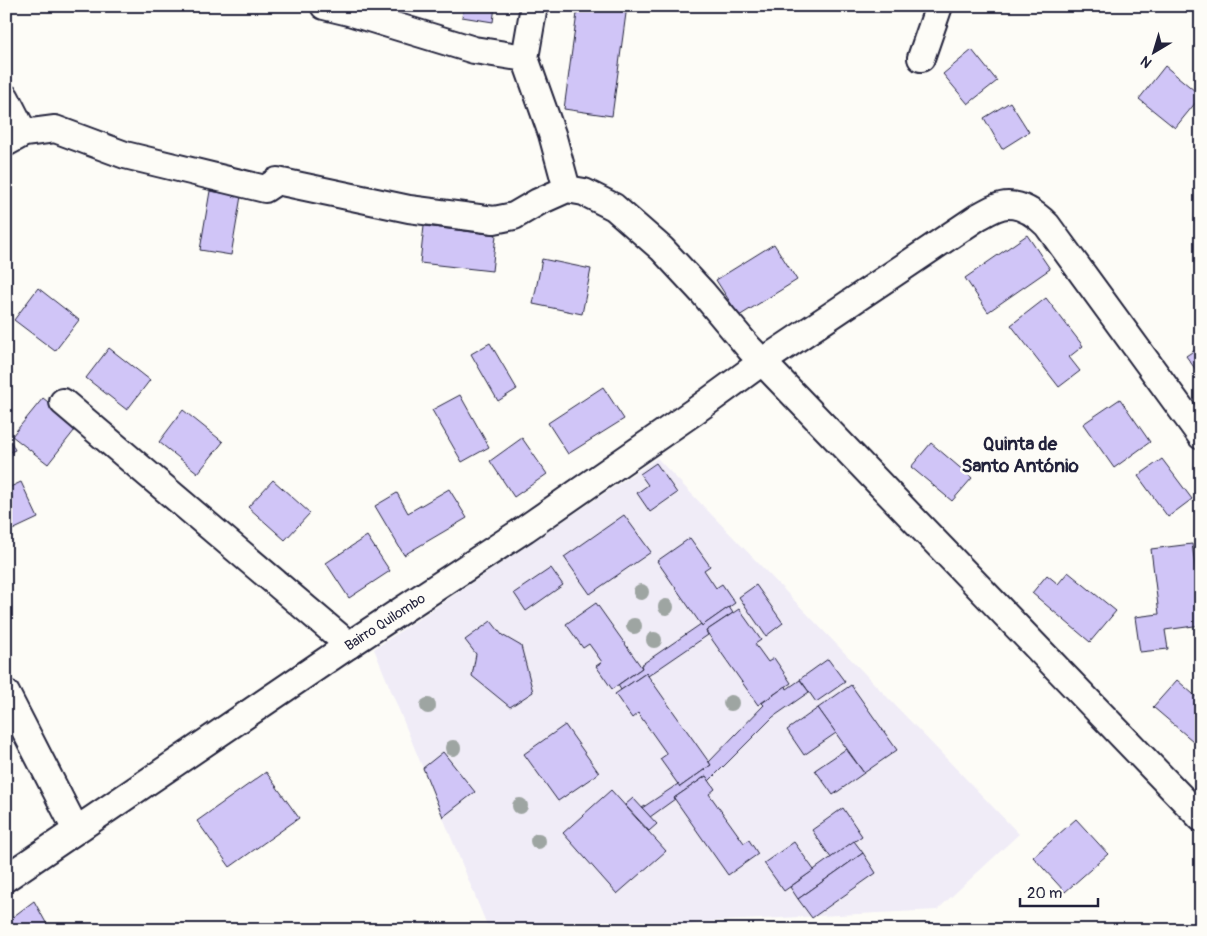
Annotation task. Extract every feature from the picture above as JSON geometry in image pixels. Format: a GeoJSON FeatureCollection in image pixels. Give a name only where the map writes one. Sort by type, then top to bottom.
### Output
{"type":"FeatureCollection","features":[{"type":"Feature","properties":{"kind":"street"},"geometry":{"type":"LineString","coordinates":[[324,6],[474,50],[525,58]]}},
{"type":"Feature","properties":{"kind":"street"},"geometry":{"type":"LineString","coordinates":[[534,6],[525,58],[552,134],[567,189]]}},
{"type":"Feature","properties":{"kind":"street"},"geometry":{"type":"LineString","coordinates":[[921,58],[939,6]]}},
{"type":"Feature","properties":{"kind":"street"},"geometry":{"type":"LineString","coordinates":[[6,98],[15,138],[55,129],[125,155],[264,190],[278,180],[409,209],[494,220],[514,216],[538,202],[567,189],[584,192],[614,207],[650,238],[688,276],[762,362],[1201,818]]}},
{"type":"Feature","properties":{"kind":"street","name":"Bairro Quilombo"},"geometry":{"type":"LineString","coordinates":[[6,878],[349,645],[525,529],[762,362],[978,217],[998,207],[1007,205],[1027,210],[1038,216],[1047,225],[1201,436]]}},
{"type":"Feature","properties":{"kind":"street"},"geometry":{"type":"LineString","coordinates":[[63,402],[349,645]]}},
{"type":"Feature","properties":{"kind":"street"},"geometry":{"type":"LineString","coordinates":[[6,693],[76,830]]}},
{"type":"Feature","properties":{"kind":"shaded area"},"geometry":{"type":"Polygon","coordinates":[[[657,458],[1019,834],[937,910],[703,922],[670,930],[489,930],[374,649],[657,458]]]}},
{"type":"Feature","properties":{"kind":"building"},"geometry":{"type":"Polygon","coordinates":[[[464,6],[495,6],[493,22],[462,17],[464,6]]]}},
{"type":"Feature","properties":{"kind":"building"},"geometry":{"type":"Polygon","coordinates":[[[578,6],[627,6],[612,116],[564,109],[578,6]]]}},
{"type":"Feature","properties":{"kind":"building"},"geometry":{"type":"Polygon","coordinates":[[[972,50],[997,81],[968,104],[943,74],[972,50]]]}},
{"type":"Feature","properties":{"kind":"building"},"geometry":{"type":"Polygon","coordinates":[[[1165,66],[1201,96],[1175,128],[1139,99],[1165,66]]]}},
{"type":"Feature","properties":{"kind":"building"},"geometry":{"type":"Polygon","coordinates":[[[1010,102],[1029,132],[1002,149],[984,118],[1010,102]]]}},
{"type":"Feature","properties":{"kind":"building"},"geometry":{"type":"Polygon","coordinates":[[[210,191],[241,196],[231,255],[200,250],[210,191]]]}},
{"type":"Feature","properties":{"kind":"building"},"geometry":{"type":"Polygon","coordinates":[[[424,226],[496,235],[492,271],[420,263],[424,226]]]}},
{"type":"Feature","properties":{"kind":"building"},"geometry":{"type":"Polygon","coordinates":[[[1027,235],[1050,269],[988,312],[965,278],[1027,235]]]}},
{"type":"Feature","properties":{"kind":"building"},"geometry":{"type":"Polygon","coordinates":[[[774,244],[797,280],[739,316],[716,280],[774,244]]]}},
{"type":"Feature","properties":{"kind":"building"},"geometry":{"type":"Polygon","coordinates":[[[542,259],[591,269],[582,314],[533,304],[542,259]]]}},
{"type":"Feature","properties":{"kind":"building"},"geometry":{"type":"Polygon","coordinates":[[[38,288],[79,320],[55,351],[14,320],[38,288]]]}},
{"type":"Feature","properties":{"kind":"building"},"geometry":{"type":"Polygon","coordinates":[[[1046,298],[1083,346],[1069,357],[1080,371],[1059,387],[1011,325],[1046,298]]]}},
{"type":"Feature","properties":{"kind":"building"},"geometry":{"type":"Polygon","coordinates":[[[490,343],[517,389],[498,401],[471,354],[490,343]]]}},
{"type":"Feature","properties":{"kind":"building"},"geometry":{"type":"Polygon","coordinates":[[[1201,346],[1201,377],[1186,356],[1201,346]]]}},
{"type":"Feature","properties":{"kind":"building"},"geometry":{"type":"Polygon","coordinates":[[[109,348],[150,380],[127,410],[86,378],[109,348]]]}},
{"type":"Feature","properties":{"kind":"building"},"geometry":{"type":"Polygon","coordinates":[[[603,387],[624,419],[568,454],[548,423],[603,387]]]}},
{"type":"Feature","properties":{"kind":"building"},"geometry":{"type":"Polygon","coordinates":[[[460,395],[489,447],[462,462],[432,410],[460,395]]]}},
{"type":"Feature","properties":{"kind":"building"},"geometry":{"type":"Polygon","coordinates":[[[43,398],[78,426],[48,464],[12,436],[43,398]]]}},
{"type":"Feature","properties":{"kind":"building"},"geometry":{"type":"Polygon","coordinates":[[[1120,399],[1150,442],[1114,468],[1083,424],[1120,399]]]}},
{"type":"Feature","properties":{"kind":"building"},"geometry":{"type":"Polygon","coordinates":[[[183,410],[223,442],[198,473],[159,442],[183,410]]]}},
{"type":"Feature","properties":{"kind":"building"},"geometry":{"type":"Polygon","coordinates":[[[6,432],[15,450],[6,454],[6,432]]]}},
{"type":"Feature","properties":{"kind":"building"},"geometry":{"type":"Polygon","coordinates":[[[522,438],[547,474],[514,497],[490,461],[522,438]]]}},
{"type":"Feature","properties":{"kind":"building"},"geometry":{"type":"Polygon","coordinates":[[[931,443],[972,478],[952,501],[911,467],[931,443]]]}},
{"type":"Feature","properties":{"kind":"building"},"geometry":{"type":"Polygon","coordinates":[[[1162,459],[1192,499],[1168,517],[1138,476],[1162,459]]]}},
{"type":"Feature","properties":{"kind":"building"},"geometry":{"type":"Polygon","coordinates":[[[656,463],[677,493],[650,512],[637,493],[648,485],[640,474],[656,463]]]}},
{"type":"Feature","properties":{"kind":"building"},"geometry":{"type":"Polygon","coordinates":[[[273,480],[310,513],[285,540],[248,507],[273,480]]]}},
{"type":"Feature","properties":{"kind":"building"},"geometry":{"type":"Polygon","coordinates":[[[21,482],[38,518],[6,533],[6,489],[21,482]]]}},
{"type":"Feature","properties":{"kind":"building"},"geometry":{"type":"Polygon","coordinates":[[[449,489],[467,518],[404,555],[375,506],[397,493],[408,513],[449,489]]]}},
{"type":"Feature","properties":{"kind":"building"},"geometry":{"type":"Polygon","coordinates":[[[624,515],[651,552],[590,594],[564,557],[624,515]]]}},
{"type":"Feature","properties":{"kind":"building"},"geometry":{"type":"Polygon","coordinates":[[[367,536],[390,571],[349,598],[326,563],[367,536]]]}},
{"type":"Feature","properties":{"kind":"building"},"geometry":{"type":"Polygon","coordinates":[[[690,538],[710,566],[704,570],[716,588],[722,584],[735,603],[702,626],[657,561],[690,538]]]}},
{"type":"Feature","properties":{"kind":"building"},"geometry":{"type":"Polygon","coordinates":[[[1192,544],[1201,608],[1201,625],[1165,630],[1168,649],[1140,652],[1135,617],[1159,614],[1151,549],[1192,544]]]}},
{"type":"Feature","properties":{"kind":"building"},"geometry":{"type":"Polygon","coordinates":[[[551,568],[563,585],[526,611],[514,593],[551,568]]]}},
{"type":"Feature","properties":{"kind":"building"},"geometry":{"type":"Polygon","coordinates":[[[1068,572],[1116,611],[1090,642],[1032,593],[1047,575],[1058,584],[1068,572]]]}},
{"type":"Feature","properties":{"kind":"building"},"geometry":{"type":"Polygon","coordinates":[[[756,585],[783,623],[766,636],[739,597],[756,585]]]}},
{"type":"Feature","properties":{"kind":"building"},"geometry":{"type":"Polygon","coordinates":[[[596,603],[642,668],[612,689],[596,666],[602,662],[589,644],[583,648],[566,624],[596,603]]]}},
{"type":"Feature","properties":{"kind":"building"},"geometry":{"type":"Polygon","coordinates":[[[729,607],[733,613],[706,631],[708,635],[648,676],[646,673],[621,690],[618,685],[642,668],[641,665],[729,607]]]}},
{"type":"Feature","properties":{"kind":"building"},"geometry":{"type":"Polygon","coordinates":[[[739,609],[761,640],[755,644],[768,662],[774,658],[791,683],[758,705],[706,631],[739,609]]]}},
{"type":"Feature","properties":{"kind":"building"},"geometry":{"type":"Polygon","coordinates":[[[491,621],[502,635],[521,646],[533,692],[510,707],[472,676],[476,654],[465,640],[491,621]]]}},
{"type":"Feature","properties":{"kind":"building"},"geometry":{"type":"Polygon","coordinates":[[[828,659],[845,682],[816,702],[800,679],[828,659]]]}},
{"type":"Feature","properties":{"kind":"building"},"geometry":{"type":"Polygon","coordinates":[[[646,673],[711,765],[680,787],[660,759],[667,754],[638,713],[632,718],[615,694],[646,673]]]}},
{"type":"Feature","properties":{"kind":"building"},"geometry":{"type":"Polygon","coordinates":[[[800,680],[809,692],[773,717],[709,781],[706,776],[650,817],[642,808],[678,784],[680,787],[711,765],[709,762],[764,705],[762,703],[786,686],[787,689],[800,680]]]}},
{"type":"Feature","properties":{"kind":"building"},"geometry":{"type":"Polygon","coordinates":[[[1177,680],[1201,701],[1201,732],[1193,741],[1153,707],[1177,680]]]}},
{"type":"Feature","properties":{"kind":"building"},"geometry":{"type":"Polygon","coordinates":[[[851,685],[897,750],[864,773],[818,708],[851,685]]]}},
{"type":"Feature","properties":{"kind":"building"},"geometry":{"type":"Polygon","coordinates":[[[818,708],[836,733],[804,755],[787,730],[818,708]]]}},
{"type":"Feature","properties":{"kind":"building"},"geometry":{"type":"Polygon","coordinates":[[[565,725],[599,773],[558,801],[524,754],[565,725]]]}},
{"type":"Feature","properties":{"kind":"building"},"geometry":{"type":"Polygon","coordinates":[[[846,749],[864,773],[833,795],[815,770],[846,749]]]}},
{"type":"Feature","properties":{"kind":"building"},"geometry":{"type":"Polygon","coordinates":[[[443,752],[475,792],[443,817],[423,768],[443,752]]]}},
{"type":"Feature","properties":{"kind":"building"},"geometry":{"type":"Polygon","coordinates":[[[266,772],[299,818],[230,867],[197,821],[266,772]]]}},
{"type":"Feature","properties":{"kind":"building"},"geometry":{"type":"Polygon","coordinates":[[[706,776],[715,789],[709,794],[744,843],[749,840],[758,854],[728,875],[674,798],[706,776]]]}},
{"type":"Feature","properties":{"kind":"building"},"geometry":{"type":"Polygon","coordinates":[[[611,790],[666,851],[617,894],[563,833],[611,790]]]}},
{"type":"Feature","properties":{"kind":"building"},"geometry":{"type":"Polygon","coordinates":[[[633,798],[657,824],[649,831],[625,805],[633,798]]]}},
{"type":"Feature","properties":{"kind":"building"},"geometry":{"type":"Polygon","coordinates":[[[843,808],[862,836],[831,858],[812,830],[843,808]]]}},
{"type":"Feature","properties":{"kind":"building"},"geometry":{"type":"Polygon","coordinates":[[[1076,819],[1108,854],[1065,892],[1033,857],[1076,819]]]}},
{"type":"Feature","properties":{"kind":"building"},"geometry":{"type":"Polygon","coordinates":[[[854,841],[863,853],[798,899],[790,887],[854,841]]]}},
{"type":"Feature","properties":{"kind":"building"},"geometry":{"type":"Polygon","coordinates":[[[794,842],[814,870],[784,891],[764,863],[794,842]]]}},
{"type":"Feature","properties":{"kind":"building"},"geometry":{"type":"Polygon","coordinates":[[[863,853],[876,873],[812,918],[798,899],[863,853]]]}},
{"type":"Feature","properties":{"kind":"building"},"geometry":{"type":"Polygon","coordinates":[[[34,901],[50,930],[16,930],[10,919],[34,901]]]}},
{"type":"Feature","properties":{"kind":"district","name":"Quinta de Santo António"},"geometry":{"type":"Point","coordinates":[1020,455]}}]}
